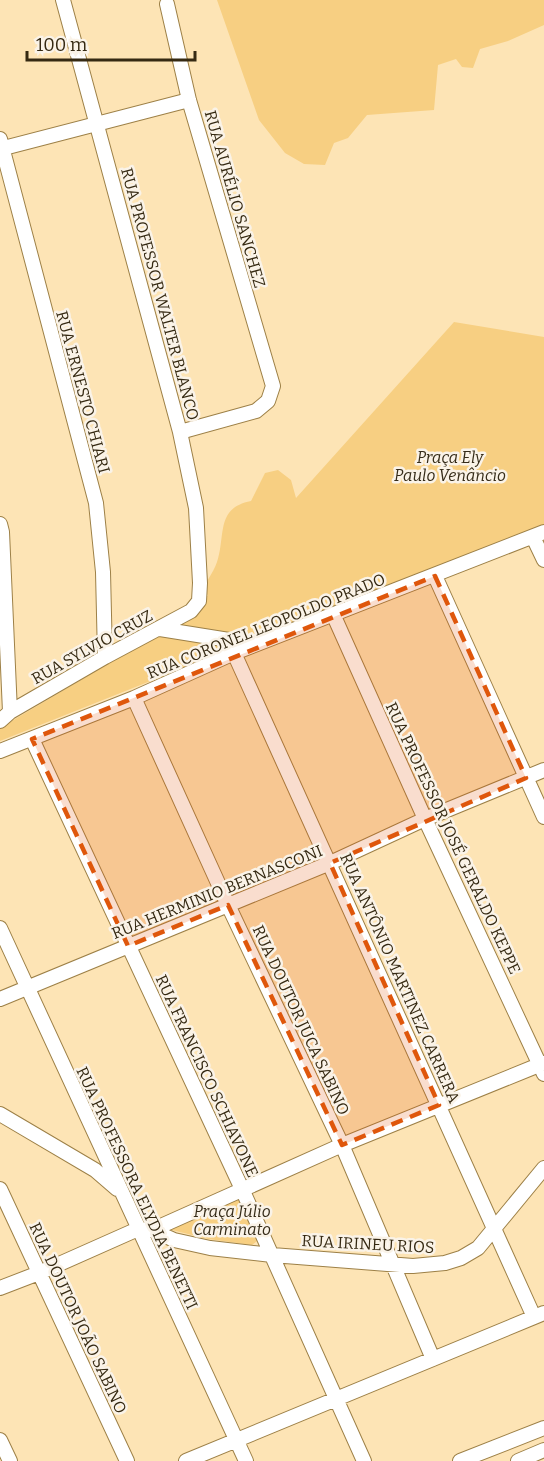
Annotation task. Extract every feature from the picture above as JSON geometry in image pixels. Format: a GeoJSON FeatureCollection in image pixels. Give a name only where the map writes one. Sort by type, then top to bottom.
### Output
{"type":"FeatureCollection","features":[{"type":"Feature","properties":{"kind":"street","name":"RUA PROFESSOR WALTER BLANCO"},"geometry":{"type":"LineString","coordinates":[[63,0],[180,432],[196,508],[200,583],[198,601]]}},
{"type":"Feature","properties":{"kind":"street","name":"RUA AURÉLIO SANCHEZ"},"geometry":{"type":"LineString","coordinates":[[166,4],[189,100],[273,386],[268,401],[256,411],[180,432]]}},
{"type":"Feature","properties":{"kind":"street"},"geometry":{"type":"LineString","coordinates":[[1,145],[189,100]]}},
{"type":"Feature","properties":{"kind":"street","name":"RUA ERNESTO CHIARI"},"geometry":{"type":"LineString","coordinates":[[1,145],[96,503],[103,572],[105,657]]}},
{"type":"Feature","properties":{"kind":"street"},"geometry":{"type":"LineString","coordinates":[[0,524],[5,716]]}},
{"type":"Feature","properties":{"kind":"street"},"geometry":{"type":"LineString","coordinates":[[539,535],[544,560]]}},
{"type":"Feature","properties":{"kind":"street","name":"RUA CORONEL LEOPOLDO PRADO"},"geometry":{"type":"LineString","coordinates":[[0,751],[134,698],[256,645],[539,535]]}},
{"type":"Feature","properties":{"kind":"street"},"geometry":{"type":"LineString","coordinates":[[435,576],[544,817]]}},
{"type":"Feature","properties":{"kind":"street","name":"RUA SYLVIO CRUZ"},"geometry":{"type":"LineString","coordinates":[[5,716],[105,657],[191,611],[198,601]]}},
{"type":"Feature","properties":{"kind":"street","name":"RUA PROFESSOR JOSÉ GERALDO KEPPE"},"geometry":{"type":"LineString","coordinates":[[333,615],[425,819],[542,1067]]}},
{"type":"Feature","properties":{"kind":"street"},"geometry":{"type":"LineString","coordinates":[[160,629],[256,645]]}},
{"type":"Feature","properties":{"kind":"street","name":"RUA ANTÔNIO MARTINEZ CARRERA"},"geometry":{"type":"LineString","coordinates":[[234,654],[494,1228],[539,1315]]}},
{"type":"Feature","properties":{"kind":"street","name":"RUA DOUTOR JUCA SABINO"},"geometry":{"type":"LineString","coordinates":[[134,698],[228,905],[342,1145],[433,1359]]}},
{"type":"Feature","properties":{"kind":"street","name":"RUA FRANCISCO SCHIAVONE"},"geometry":{"type":"LineString","coordinates":[[32,739],[242,1189],[335,1401],[364,1461]]}},
{"type":"Feature","properties":{"kind":"street","name":"RUA HERMINIO BERNASCONI"},"geometry":{"type":"LineString","coordinates":[[0,999],[330,863],[425,819],[544,770]]}},
{"type":"Feature","properties":{"kind":"street","name":"RUA PROFESSORA ELYDIA BENETTI"},"geometry":{"type":"LineString","coordinates":[[0,928],[121,1193],[145,1229],[246,1461]]}},
{"type":"Feature","properties":{"kind":"street"},"geometry":{"type":"LineString","coordinates":[[0,1288],[439,1105],[542,1067]]}},
{"type":"Feature","properties":{"kind":"street"},"geometry":{"type":"LineString","coordinates":[[0,1114],[95,1170],[121,1193]]}},
{"type":"Feature","properties":{"kind":"street","name":"RUA IRINEU RIOS"},"geometry":{"type":"LineString","coordinates":[[145,1229],[174,1240],[210,1248],[272,1255],[429,1266],[461,1258],[478,1248],[544,1168]]}},
{"type":"Feature","properties":{"kind":"street","name":"RUA DOUTOR JOÃO SABINO"},"geometry":{"type":"LineString","coordinates":[[0,1189],[127,1461]]}},
{"type":"Feature","properties":{"kind":"street"},"geometry":{"type":"LineString","coordinates":[[186,1461],[539,1315]]}},
{"type":"Feature","properties":{"kind":"street"},"geometry":{"type":"LineString","coordinates":[[460,1461],[544,1428]]}},
{"type":"Feature","properties":{"kind":"street"},"geometry":{"type":"LineString","coordinates":[[0,1440],[10,1461]]}},
{"type":"Feature","properties":{"kind":"street"},"geometry":{"type":"LineString","coordinates":[[526,1460],[544,1450]]}},
{"type":"Feature","properties":{"kind":"highlighted area"},"geometry":{"type":"Polygon","coordinates":[[[435,576],[526,778],[330,863],[439,1105],[342,1145],[228,905],[128,946],[32,739],[435,576]]]}},
{"type":"Feature","properties":{"kind":"green space"},"geometry":{"type":"Polygon","coordinates":[[[217,0],[544,0],[544,25],[508,41],[480,49],[473,68],[462,67],[456,59],[438,65],[434,110],[367,115],[348,138],[334,143],[325,165],[304,164],[285,153],[259,120],[217,0]]]}},
{"type":"Feature","properties":{"kind":"green space","name":"Praça Ely Paulo Venâncio"},"geometry":{"type":"Polygon","coordinates":[[[454,322],[544,337],[544,530],[294,624],[0,741],[0,728],[190,615],[208,595],[203,593],[217,562],[227,517],[232,510],[251,501],[265,473],[278,470],[291,480],[296,498],[454,322]]]}},
{"type":"Feature","properties":{"kind":"green space","name":"Praça Júlio Carminato"},"geometry":{"type":"Polygon","coordinates":[[[238,1194],[261,1238],[252,1245],[208,1239],[168,1229],[238,1194]]]}}]}
